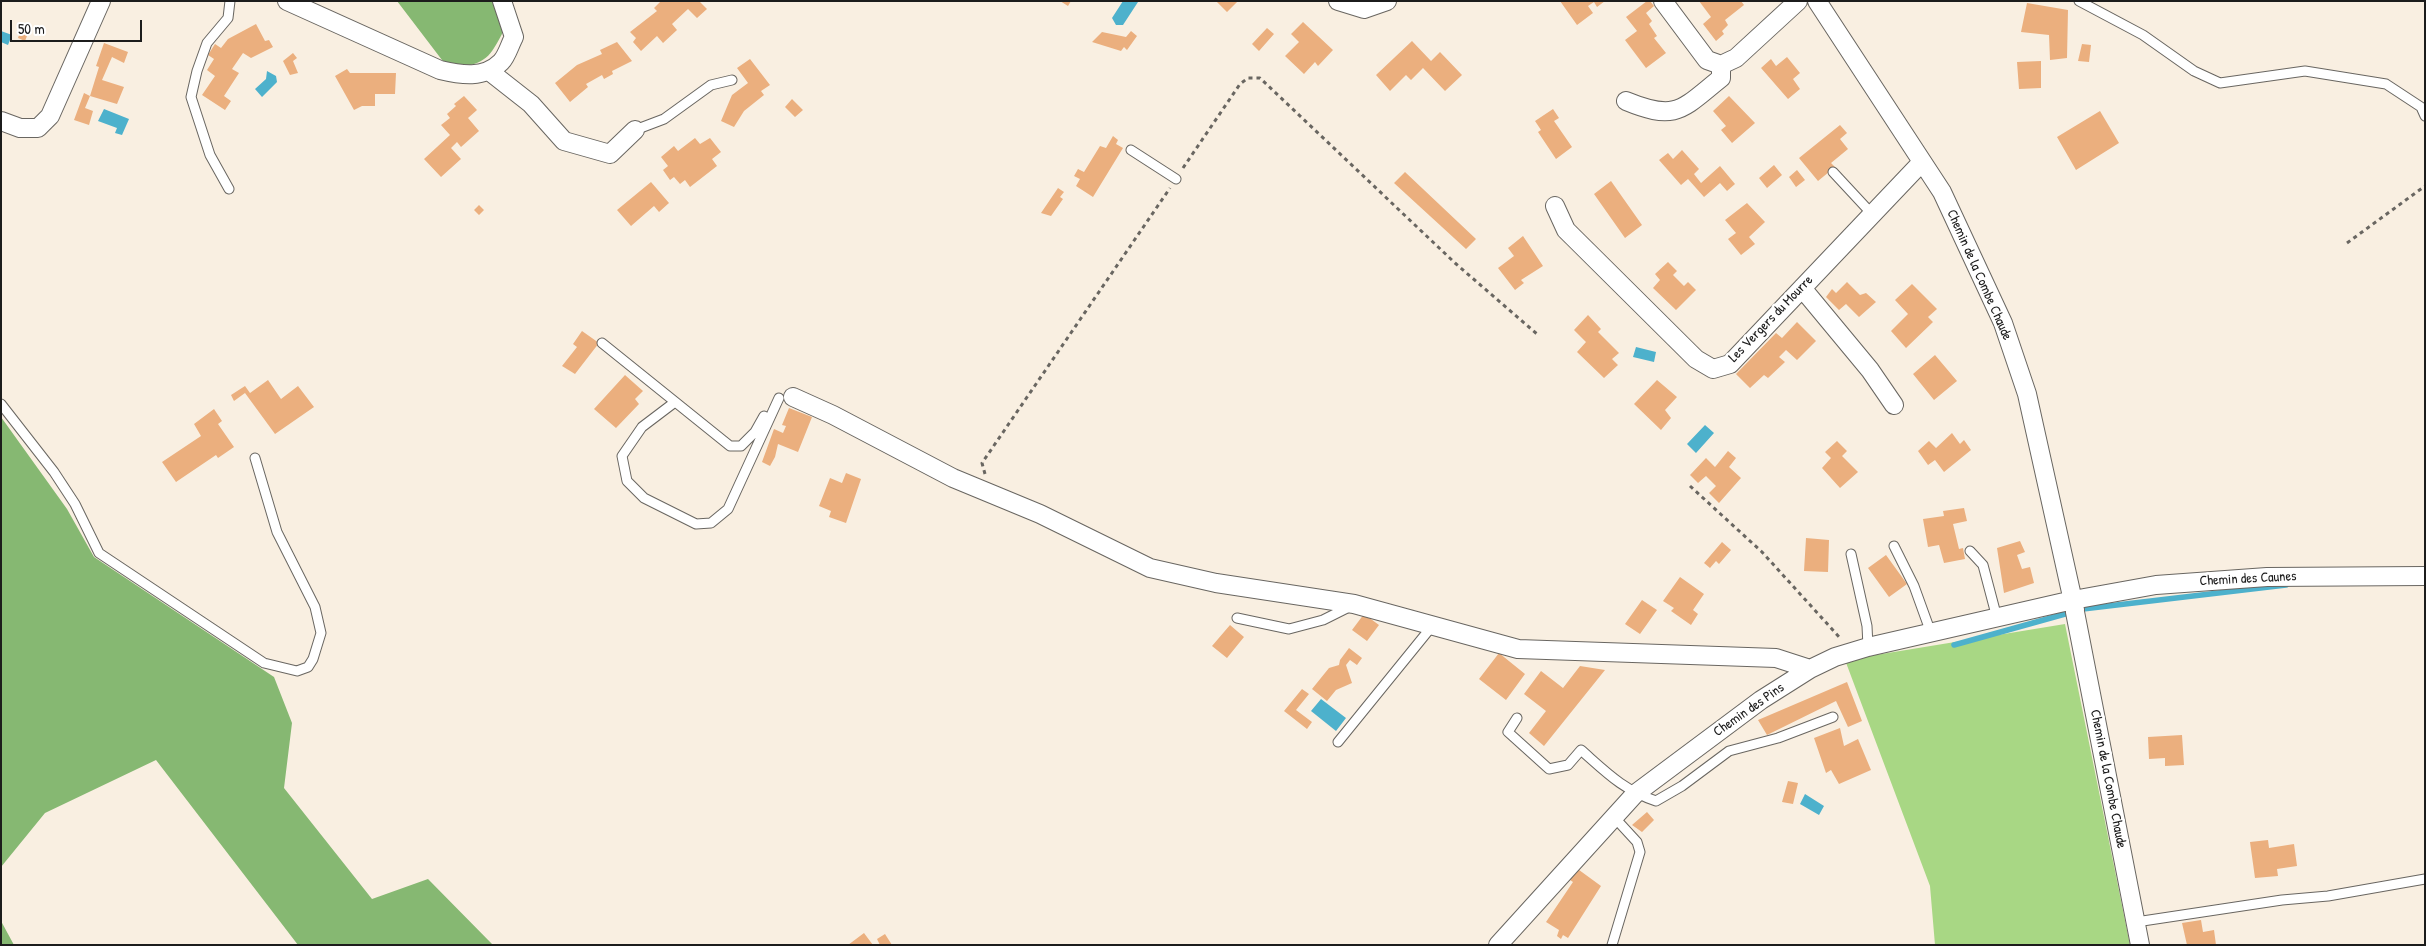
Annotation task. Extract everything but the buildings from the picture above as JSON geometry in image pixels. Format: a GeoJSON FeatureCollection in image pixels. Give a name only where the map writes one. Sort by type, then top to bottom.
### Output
{"type":"FeatureCollection","features":[{"type":"Feature","properties":{"kind":"street"},"geometry":{"type":"LineString","coordinates":[[1,121],[20,128],[38,128],[50,116],[100,1]]}},
{"type":"Feature","properties":{"kind":"street"},"geometry":{"type":"LineString","coordinates":[[287,1],[440,70],[465,76],[488,71],[502,61],[514,36],[502,1]]}},
{"type":"Feature","properties":{"kind":"street"},"geometry":{"type":"LineString","coordinates":[[1338,1],[1364,9],[1387,1]]}},
{"type":"Feature","properties":{"kind":"street"},"geometry":{"type":"LineString","coordinates":[[1663,1],[1707,60],[1721,66]]}},
{"type":"Feature","properties":{"kind":"street"},"geometry":{"type":"LineString","coordinates":[[1721,66],[1736,58],[1798,1]]}},
{"type":"Feature","properties":{"kind":"street","name":"Chemin de la Combe Chaude"},"geometry":{"type":"LineString","coordinates":[[1817,1],[1942,192],[2003,324],[2026,394],[2074,608],[2140,945]]}},
{"type":"Feature","properties":{"kind":"street"},"geometry":{"type":"LineString","coordinates":[[1626,101],[1646,109],[1673,112],[1686,106],[1721,78],[1721,66]]}},
{"type":"Feature","properties":{"kind":"street"},"geometry":{"type":"LineString","coordinates":[[488,71],[531,104],[564,141],[610,154],[635,130]]}},
{"type":"Feature","properties":{"kind":"street","name":"Les Vergers du Mourre"},"geometry":{"type":"LineString","coordinates":[[1555,206],[1566,230],[1696,359],[1714,369],[1730,364],[1922,162]]}},
{"type":"Feature","properties":{"kind":"street"},"geometry":{"type":"LineString","coordinates":[[1802,288],[1870,370],[1894,405]]}},
{"type":"Feature","properties":{"kind":"street"},"geometry":{"type":"LineString","coordinates":[[786,397],[833,415],[953,478],[1040,514],[1150,568],[1216,583],[1354,604],[1518,649],[1776,658],[1810,669]]}},
{"type":"Feature","properties":{"kind":"street","name":"Chemin des Caunes"},"geometry":{"type":"LineString","coordinates":[[2074,608],[2156,585],[2220,578],[2425,576]]}},
{"type":"Feature","properties":{"kind":"street","name":"Chemin des Pins"},"geometry":{"type":"LineString","coordinates":[[1498,945],[1635,794],[1761,700],[1810,669],[1860,650],[1931,633],[1997,618],[2074,608]]}},
{"type":"Feature","properties":{"kind":"lane"},"geometry":{"type":"LineString","coordinates":[[228,189],[210,155],[191,97],[197,71],[207,43],[228,18],[230,1]]}},
{"type":"Feature","properties":{"kind":"lane"},"geometry":{"type":"LineString","coordinates":[[2079,1],[2143,35],[2194,71],[2220,83],[2305,71],[2386,84],[2421,107],[2425,116]]}},
{"type":"Feature","properties":{"kind":"lane"},"geometry":{"type":"LineString","coordinates":[[635,130],[664,119],[711,85],[732,80]]}},
{"type":"Feature","properties":{"kind":"lane"},"geometry":{"type":"LineString","coordinates":[[1131,150],[1176,179]]}},
{"type":"Feature","properties":{"kind":"lane"},"geometry":{"type":"LineString","coordinates":[[1833,172],[1872,214]]}},
{"type":"Feature","properties":{"kind":"lane"},"geometry":{"type":"LineString","coordinates":[[602,343],[730,446],[741,446],[755,432],[770,406],[786,397]]}},
{"type":"Feature","properties":{"kind":"lane"},"geometry":{"type":"LineString","coordinates":[[675,402],[642,427],[622,456],[627,481],[644,498],[696,524],[711,524],[728,509],[786,397]]}},
{"type":"Feature","properties":{"kind":"lane"},"geometry":{"type":"LineString","coordinates":[[1,404],[69,496],[99,553],[264,663],[297,671],[308,667],[313,659],[321,633],[315,607],[277,532],[255,458]]}},
{"type":"Feature","properties":{"kind":"lane"},"geometry":{"type":"LineString","coordinates":[[1894,546],[1914,586],[1931,633]]}},
{"type":"Feature","properties":{"kind":"lane"},"geometry":{"type":"LineString","coordinates":[[1970,551],[1983,565],[1997,618]]}},
{"type":"Feature","properties":{"kind":"lane"},"geometry":{"type":"LineString","coordinates":[[1851,554],[1867,626],[1860,650]]}},
{"type":"Feature","properties":{"kind":"lane"},"geometry":{"type":"LineString","coordinates":[[1237,618],[1289,629],[1323,620],[1354,604]]}},
{"type":"Feature","properties":{"kind":"lane"},"geometry":{"type":"LineString","coordinates":[[1338,742],[1434,625]]}},
{"type":"Feature","properties":{"kind":"lane"},"geometry":{"type":"LineString","coordinates":[[1517,718],[1508,732],[1549,769],[1568,765],[1581,750],[1620,785],[1635,794],[1656,801],[1682,786],[1729,751],[1778,738],[1833,717]]}},
{"type":"Feature","properties":{"kind":"lane"},"geometry":{"type":"LineString","coordinates":[[1612,945],[1640,852],[1637,842],[1614,817]]}},
{"type":"Feature","properties":{"kind":"lane"},"geometry":{"type":"LineString","coordinates":[[2136,922],[2282,900],[2328,896],[2425,879]]}},
{"type":"Feature","properties":{"kind":"path"},"geometry":{"type":"LineString","coordinates":[[992,478],[985,474],[982,463],[1240,84],[1248,78],[1260,78],[1455,264],[1537,334]]}},
{"type":"Feature","properties":{"kind":"path"},"geometry":{"type":"LineString","coordinates":[[2347,242],[2425,186]]}},
{"type":"Feature","properties":{"kind":"path"},"geometry":{"type":"LineString","coordinates":[[1690,486],[1762,552],[1830,626],[1860,650]]}},
{"type":"Feature","properties":{"kind":"green space"},"geometry":{"type":"Polygon","coordinates":[[[397,1],[495,1],[504,30],[495,47],[486,58],[474,64],[455,69],[442,60],[397,1]]]}},
{"type":"Feature","properties":{"kind":"green space"},"geometry":{"type":"Polygon","coordinates":[[[1,417],[67,509],[94,557],[274,677],[292,723],[284,788],[372,899],[428,879],[493,945],[298,945],[156,760],[45,813],[1,867],[1,417]]]}},
{"type":"Feature","properties":{"kind":"green space"},"geometry":{"type":"Polygon","coordinates":[[[2065,624],[2130,945],[1935,945],[1930,886],[1845,660],[2065,624]]]}},
{"type":"Feature","properties":{"kind":"green space"},"geometry":{"type":"Polygon","coordinates":[[[1,921],[14,945],[1,945],[1,921]]]}},
{"type":"Feature","properties":{"kind":"water"},"geometry":{"type":"Polygon","coordinates":[[[1123,1],[1138,2],[1123,25],[1116,25],[1112,18],[1123,1]]]}},
{"type":"Feature","properties":{"kind":"water"},"geometry":{"type":"Polygon","coordinates":[[[1,31],[12,35],[8,45],[1,42],[1,31]]]}},
{"type":"Feature","properties":{"kind":"water"},"geometry":{"type":"Polygon","coordinates":[[[267,71],[276,76],[277,82],[262,97],[255,89],[266,79],[267,71]]]}},
{"type":"Feature","properties":{"kind":"water"},"geometry":{"type":"Polygon","coordinates":[[[104,109],[129,119],[122,135],[115,133],[117,128],[98,121],[104,109]]]}},
{"type":"Feature","properties":{"kind":"water"},"geometry":{"type":"Polygon","coordinates":[[[1636,347],[1656,352],[1654,362],[1633,357],[1636,347]]]}},
{"type":"Feature","properties":{"kind":"water"},"geometry":{"type":"Polygon","coordinates":[[[1705,425],[1714,433],[1696,453],[1687,444],[1705,425]]]}},
{"type":"Feature","properties":{"kind":"water"},"geometry":{"type":"Polygon","coordinates":[[[1321,699],[1346,718],[1336,731],[1311,711],[1321,699]]]}},
{"type":"Feature","properties":{"kind":"water"},"geometry":{"type":"Polygon","coordinates":[[[1805,794],[1824,806],[1819,815],[1800,804],[1805,794]]]}},
{"type":"Feature","properties":{"kind":"waterway"},"geometry":{"type":"LineString","coordinates":[[1954,645],[2083,609],[2286,585]]}}]}
